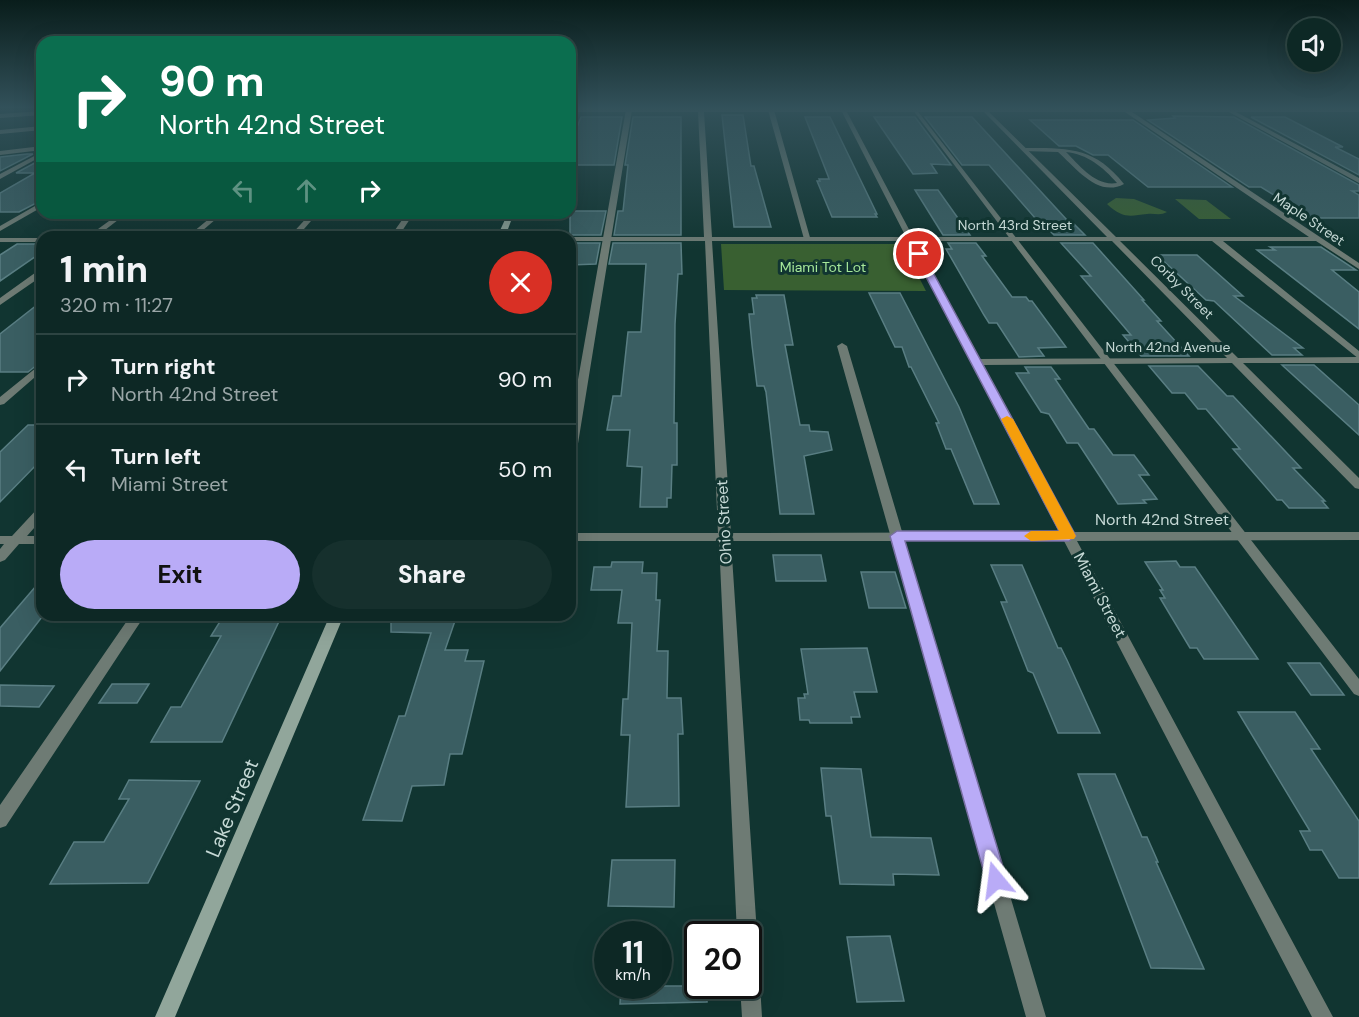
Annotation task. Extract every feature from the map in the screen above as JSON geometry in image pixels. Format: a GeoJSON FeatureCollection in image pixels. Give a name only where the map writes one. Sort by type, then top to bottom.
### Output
{"type":"FeatureCollection","features":[{"type":"Feature","properties":{"kind":"main road","name":"Lake Street"},"geometry":{"type":"LineString","coordinates":[[165,1017],[334,621]]}},
{"type":"Feature","properties":{"kind":"street"},"geometry":{"type":"LineString","coordinates":[[576,421],[621,155]]}},
{"type":"Feature","properties":{"kind":"street","name":"Ohio Street"},"geometry":{"type":"LineString","coordinates":[[703,155],[746,921]]}},
{"type":"Feature","properties":{"kind":"street"},"geometry":{"type":"LineString","coordinates":[[784,155],[808,239]]}},
{"type":"Feature","properties":{"kind":"street","name":"Miami Street"},"geometry":{"type":"LineString","coordinates":[[868,155],[1323,1017]]}},
{"type":"Feature","properties":{"kind":"street"},"geometry":{"type":"LineString","coordinates":[[949,155],[1359,690]]}},
{"type":"Feature","properties":{"kind":"street","name":"Corby Street"},"geometry":{"type":"LineString","coordinates":[[1030,155],[1359,485]]}},
{"type":"Feature","properties":{"kind":"street"},"geometry":{"type":"LineString","coordinates":[[1066,155],[1097,183],[1110,186],[1121,184],[1089,155]]}},
{"type":"Feature","properties":{"kind":"street","name":"Maple Street"},"geometry":{"type":"LineString","coordinates":[[1193,155],[1359,267]]}},
{"type":"Feature","properties":{"kind":"street"},"geometry":{"type":"LineString","coordinates":[[1313,155],[1359,181]]}},
{"type":"Feature","properties":{"kind":"street"},"geometry":{"type":"LineString","coordinates":[[0,177],[36,157]]}},
{"type":"Feature","properties":{"kind":"street"},"geometry":{"type":"LineString","coordinates":[[0,230],[36,208]]}},
{"type":"Feature","properties":{"kind":"street"},"geometry":{"type":"LineString","coordinates":[[99,231],[116,219]]}},
{"type":"Feature","properties":{"kind":"street"},"geometry":{"type":"LineString","coordinates":[[198,231],[212,219]]}},
{"type":"Feature","properties":{"kind":"street"},"geometry":{"type":"LineString","coordinates":[[298,231],[310,219]]}},
{"type":"Feature","properties":{"kind":"street","name":"North 43rd Street"},"geometry":{"type":"LineString","coordinates":[[576,239],[1316,239]]}},
{"type":"Feature","properties":{"kind":"street"},"geometry":{"type":"LineString","coordinates":[[1215,239],[1359,358]]}},
{"type":"Feature","properties":{"kind":"street"},"geometry":{"type":"LineString","coordinates":[[0,240],[36,240]]}},
{"type":"Feature","properties":{"kind":"street"},"geometry":{"type":"LineString","coordinates":[[0,302],[36,276]]}},
{"type":"Feature","properties":{"kind":"street"},"geometry":{"type":"LineString","coordinates":[[842,346],[1036,1017]]}},
{"type":"Feature","properties":{"kind":"street","name":"North 42nd Avenue"},"geometry":{"type":"LineString","coordinates":[[976,362],[1359,358]]}},
{"type":"Feature","properties":{"kind":"street"},"geometry":{"type":"LineString","coordinates":[[0,402],[36,371]]}},
{"type":"Feature","properties":{"kind":"street"},"geometry":{"type":"LineString","coordinates":[[0,557],[36,517]]}},
{"type":"Feature","properties":{"kind":"street","name":"North 42nd Street"},"geometry":{"type":"LineString","coordinates":[[576,537],[1359,536]]}},
{"type":"Feature","properties":{"kind":"street"},"geometry":{"type":"LineString","coordinates":[[0,540],[36,540]]}},
{"type":"Feature","properties":{"kind":"street"},"geometry":{"type":"LineString","coordinates":[[0,820],[134,621]]}},
{"type":"Feature","properties":{"kind":"street"},"geometry":{"type":"LineString","coordinates":[[751,999],[752,1017]]}},
{"type":"Feature","properties":{"kind":"green space"},"geometry":{"type":"Polygon","coordinates":[[[1116,198],[1134,199],[1167,212],[1131,216],[1122,214],[1107,204],[1116,198]]]}},
{"type":"Feature","properties":{"kind":"green space"},"geometry":{"type":"Polygon","coordinates":[[[1175,199],[1206,200],[1231,219],[1199,219],[1175,199]]]}},
{"type":"Feature","properties":{"kind":"green space","name":"Miami Tot Lot"},"geometry":{"type":"Polygon","coordinates":[[[721,244],[902,244],[926,291],[724,290],[721,244]]]}},
{"type":"Feature","properties":{"kind":"building"},"geometry":{"type":"Polygon","coordinates":[[[14,155],[30,155],[0,171],[0,157],[14,155]]]}},
{"type":"Feature","properties":{"kind":"building"},"geometry":{"type":"Polygon","coordinates":[[[576,155],[616,155],[614,165],[576,165],[576,155]]]}},
{"type":"Feature","properties":{"kind":"building"},"geometry":{"type":"Polygon","coordinates":[[[627,155],[681,155],[681,235],[614,235],[618,211],[623,211],[628,165],[625,165],[627,155]]]}},
{"type":"Feature","properties":{"kind":"building"},"geometry":{"type":"Polygon","coordinates":[[[726,155],[749,155],[771,227],[734,227],[726,155]]]}},
{"type":"Feature","properties":{"kind":"building"},"geometry":{"type":"Polygon","coordinates":[[[820,155],[849,155],[877,217],[832,217],[817,181],[829,179],[820,155]]]}},
{"type":"Feature","properties":{"kind":"building"},"geometry":{"type":"Polygon","coordinates":[[[900,155],[944,155],[951,165],[931,164],[937,173],[913,174],[900,155]]]}},
{"type":"Feature","properties":{"kind":"building"},"geometry":{"type":"Polygon","coordinates":[[[955,155],[1007,155],[1067,220],[1070,220],[1085,235],[1054,235],[1042,226],[989,165],[962,165],[955,155]]]}},
{"type":"Feature","properties":{"kind":"building"},"geometry":{"type":"Polygon","coordinates":[[[1109,155],[1185,155],[1232,187],[1148,187],[1109,155]]]}},
{"type":"Feature","properties":{"kind":"building"},"geometry":{"type":"Polygon","coordinates":[[[1201,155],[1305,155],[1359,185],[1359,191],[1352,191],[1359,195],[1359,218],[1311,218],[1261,187],[1249,187],[1201,155]]]}},
{"type":"Feature","properties":{"kind":"building"},"geometry":{"type":"Polygon","coordinates":[[[1323,155],[1352,155],[1359,159],[1359,175],[1323,155]]]}},
{"type":"Feature","properties":{"kind":"building"},"geometry":{"type":"Polygon","coordinates":[[[36,162],[36,203],[19,212],[0,212],[0,193],[35,173],[16,173],[36,162]]]}},
{"type":"Feature","properties":{"kind":"building"},"geometry":{"type":"Polygon","coordinates":[[[915,190],[938,190],[970,235],[943,235],[915,190]]]}},
{"type":"Feature","properties":{"kind":"building"},"geometry":{"type":"Polygon","coordinates":[[[576,211],[606,211],[601,235],[576,235],[576,231],[570,231],[570,219],[576,219],[576,211]]]}},
{"type":"Feature","properties":{"kind":"building"},"geometry":{"type":"Polygon","coordinates":[[[576,243],[600,243],[596,264],[576,265],[576,243]]]}},
{"type":"Feature","properties":{"kind":"building"},"geometry":{"type":"Polygon","coordinates":[[[613,243],[681,243],[682,274],[678,274],[675,324],[674,423],[677,423],[677,465],[672,465],[671,498],[667,498],[667,507],[640,507],[642,467],[627,466],[630,430],[607,430],[613,396],[621,396],[628,332],[641,332],[646,264],[609,264],[613,243]]]}},
{"type":"Feature","properties":{"kind":"building"},"geometry":{"type":"Polygon","coordinates":[[[948,243],[976,243],[986,256],[982,256],[1012,297],[1026,297],[1032,301],[1066,347],[1038,348],[1044,356],[1019,357],[997,323],[989,323],[984,315],[946,249],[952,249],[948,243]]]}},
{"type":"Feature","properties":{"kind":"building"},"geometry":{"type":"Polygon","coordinates":[[[1061,243],[1093,243],[1144,300],[1142,300],[1161,321],[1157,321],[1189,356],[1141,356],[1123,335],[1131,335],[1081,276],[1091,276],[1061,243]]]}},
{"type":"Feature","properties":{"kind":"building"},"geometry":{"type":"Polygon","coordinates":[[[17,244],[36,244],[36,256],[0,281],[0,255],[17,244]]]}},
{"type":"Feature","properties":{"kind":"building"},"geometry":{"type":"Polygon","coordinates":[[[1270,247],[1321,247],[1356,270],[1332,270],[1359,292],[1359,329],[1257,250],[1275,250],[1270,247]]]}},
{"type":"Feature","properties":{"kind":"building"},"geometry":{"type":"Polygon","coordinates":[[[1157,255],[1197,255],[1243,296],[1234,296],[1303,348],[1294,348],[1302,355],[1272,355],[1214,301],[1206,300],[1157,255]]]}},
{"type":"Feature","properties":{"kind":"building"},"geometry":{"type":"Polygon","coordinates":[[[869,293],[900,293],[959,407],[999,504],[974,504],[951,449],[946,449],[936,423],[939,423],[909,367],[902,347],[895,347],[869,293]]]}},
{"type":"Feature","properties":{"kind":"building"},"geometry":{"type":"Polygon","coordinates":[[[756,295],[784,295],[793,345],[785,345],[800,425],[809,425],[810,431],[828,432],[832,450],[804,456],[814,514],[780,514],[766,392],[764,386],[757,386],[752,345],[749,314],[754,314],[752,298],[757,298],[756,295]]]}},
{"type":"Feature","properties":{"kind":"building"},"geometry":{"type":"Polygon","coordinates":[[[36,306],[36,366],[28,372],[0,372],[0,334],[36,306]]]}},
{"type":"Feature","properties":{"kind":"building"},"geometry":{"type":"Polygon","coordinates":[[[1282,365],[1314,365],[1359,405],[1359,435],[1282,365]]]}},
{"type":"Feature","properties":{"kind":"building"},"geometry":{"type":"Polygon","coordinates":[[[1149,366],[1198,366],[1227,396],[1233,396],[1301,468],[1293,468],[1325,501],[1322,501],[1328,508],[1289,508],[1282,500],[1277,500],[1233,449],[1240,449],[1206,409],[1198,409],[1185,393],[1172,393],[1149,366]]]}},
{"type":"Feature","properties":{"kind":"building"},"geometry":{"type":"Polygon","coordinates":[[[1025,367],[1051,367],[1060,379],[1055,379],[1089,429],[1094,429],[1113,455],[1134,455],[1149,475],[1139,475],[1157,499],[1143,500],[1146,503],[1118,504],[1078,443],[1067,443],[1049,414],[1041,412],[1016,373],[1029,373],[1025,367]]]}},
{"type":"Feature","properties":{"kind":"building"},"geometry":{"type":"Polygon","coordinates":[[[28,425],[36,425],[36,465],[0,502],[0,452],[28,425]]]}},
{"type":"Feature","properties":{"kind":"building"},"geometry":{"type":"Polygon","coordinates":[[[773,555],[821,555],[826,581],[776,581],[773,555]]]}},
{"type":"Feature","properties":{"kind":"building"},"geometry":{"type":"Polygon","coordinates":[[[1176,561],[1180,567],[1195,567],[1258,659],[1204,659],[1197,648],[1190,648],[1160,598],[1165,598],[1160,590],[1163,590],[1145,562],[1176,561]]]}},
{"type":"Feature","properties":{"kind":"building"},"geometry":{"type":"Polygon","coordinates":[[[612,562],[643,562],[642,573],[657,573],[656,600],[660,600],[657,651],[668,651],[667,698],[681,698],[683,734],[678,734],[679,806],[626,807],[630,735],[621,735],[623,699],[628,699],[632,623],[618,623],[622,590],[591,590],[594,567],[611,567],[612,562]]]}},
{"type":"Feature","properties":{"kind":"building"},"geometry":{"type":"Polygon","coordinates":[[[991,565],[1022,565],[1058,648],[1061,648],[1067,660],[1100,733],[1058,733],[1033,673],[1028,671],[1001,602],[1007,602],[991,565]]]}},
{"type":"Feature","properties":{"kind":"building"},"geometry":{"type":"Polygon","coordinates":[[[861,572],[895,572],[906,608],[869,608],[861,572]]]}},
{"type":"Feature","properties":{"kind":"building"},"geometry":{"type":"Polygon","coordinates":[[[36,586],[36,621],[39,621],[0,671],[0,628],[36,586]]]}},
{"type":"Feature","properties":{"kind":"building"},"geometry":{"type":"Polygon","coordinates":[[[220,621],[279,621],[222,742],[151,742],[171,707],[181,707],[221,636],[211,636],[220,621]]]}},
{"type":"Feature","properties":{"kind":"building"},"geometry":{"type":"Polygon","coordinates":[[[391,621],[455,621],[445,650],[468,650],[465,661],[484,661],[462,754],[450,754],[444,785],[412,786],[402,821],[363,820],[399,716],[405,716],[431,633],[391,632],[391,621]]]}},
{"type":"Feature","properties":{"kind":"building"},"geometry":{"type":"Polygon","coordinates":[[[867,648],[877,692],[854,692],[860,717],[851,717],[852,723],[810,723],[809,720],[800,720],[798,698],[805,698],[804,694],[808,694],[801,649],[867,648]]]}},
{"type":"Feature","properties":{"kind":"building"},"geometry":{"type":"Polygon","coordinates":[[[1288,663],[1320,663],[1344,695],[1311,695],[1288,663]]]}},
{"type":"Feature","properties":{"kind":"building"},"geometry":{"type":"Polygon","coordinates":[[[112,684],[149,684],[137,703],[99,703],[112,684]]]}},
{"type":"Feature","properties":{"kind":"building"},"geometry":{"type":"Polygon","coordinates":[[[0,685],[54,686],[39,707],[0,706],[0,685]]]}},
{"type":"Feature","properties":{"kind":"building"},"geometry":{"type":"Polygon","coordinates":[[[1238,712],[1295,712],[1320,749],[1311,749],[1359,821],[1359,878],[1339,878],[1322,850],[1310,850],[1300,831],[1310,831],[1238,712]]]}},
{"type":"Feature","properties":{"kind":"building"},"geometry":{"type":"Polygon","coordinates":[[[821,768],[861,769],[871,837],[931,838],[939,875],[893,874],[894,885],[840,884],[831,816],[826,816],[821,768]]]}},
{"type":"Feature","properties":{"kind":"building"},"geometry":{"type":"Polygon","coordinates":[[[1078,774],[1115,774],[1142,837],[1147,837],[1204,969],[1151,968],[1078,774]]]}},
{"type":"Feature","properties":{"kind":"building"},"geometry":{"type":"Polygon","coordinates":[[[129,780],[200,781],[148,883],[50,884],[74,842],[104,842],[129,799],[119,799],[129,780]]]}},
{"type":"Feature","properties":{"kind":"building"},"geometry":{"type":"Polygon","coordinates":[[[612,860],[675,860],[674,907],[608,906],[612,860]]]}},
{"type":"Feature","properties":{"kind":"building"},"geometry":{"type":"Polygon","coordinates":[[[890,936],[904,1001],[857,1002],[847,937],[890,936]]]}},
{"type":"Feature","properties":{"kind":"building"},"geometry":{"type":"Polygon","coordinates":[[[672,986],[684,986],[684,999],[707,999],[707,1002],[620,1004],[620,999],[672,999],[672,986]]]}},
{"type":"Feature","properties":{"kind":"slow traffic"},"geometry":{"type":"LineString","coordinates":[[1007,419],[1069,536],[1031,536]]}},
{"type":"Feature","properties":{"kind":"route"},"geometry":{"type":"LineString","coordinates":[[919,254],[1069,536],[897,536],[996,880]]}}]}
